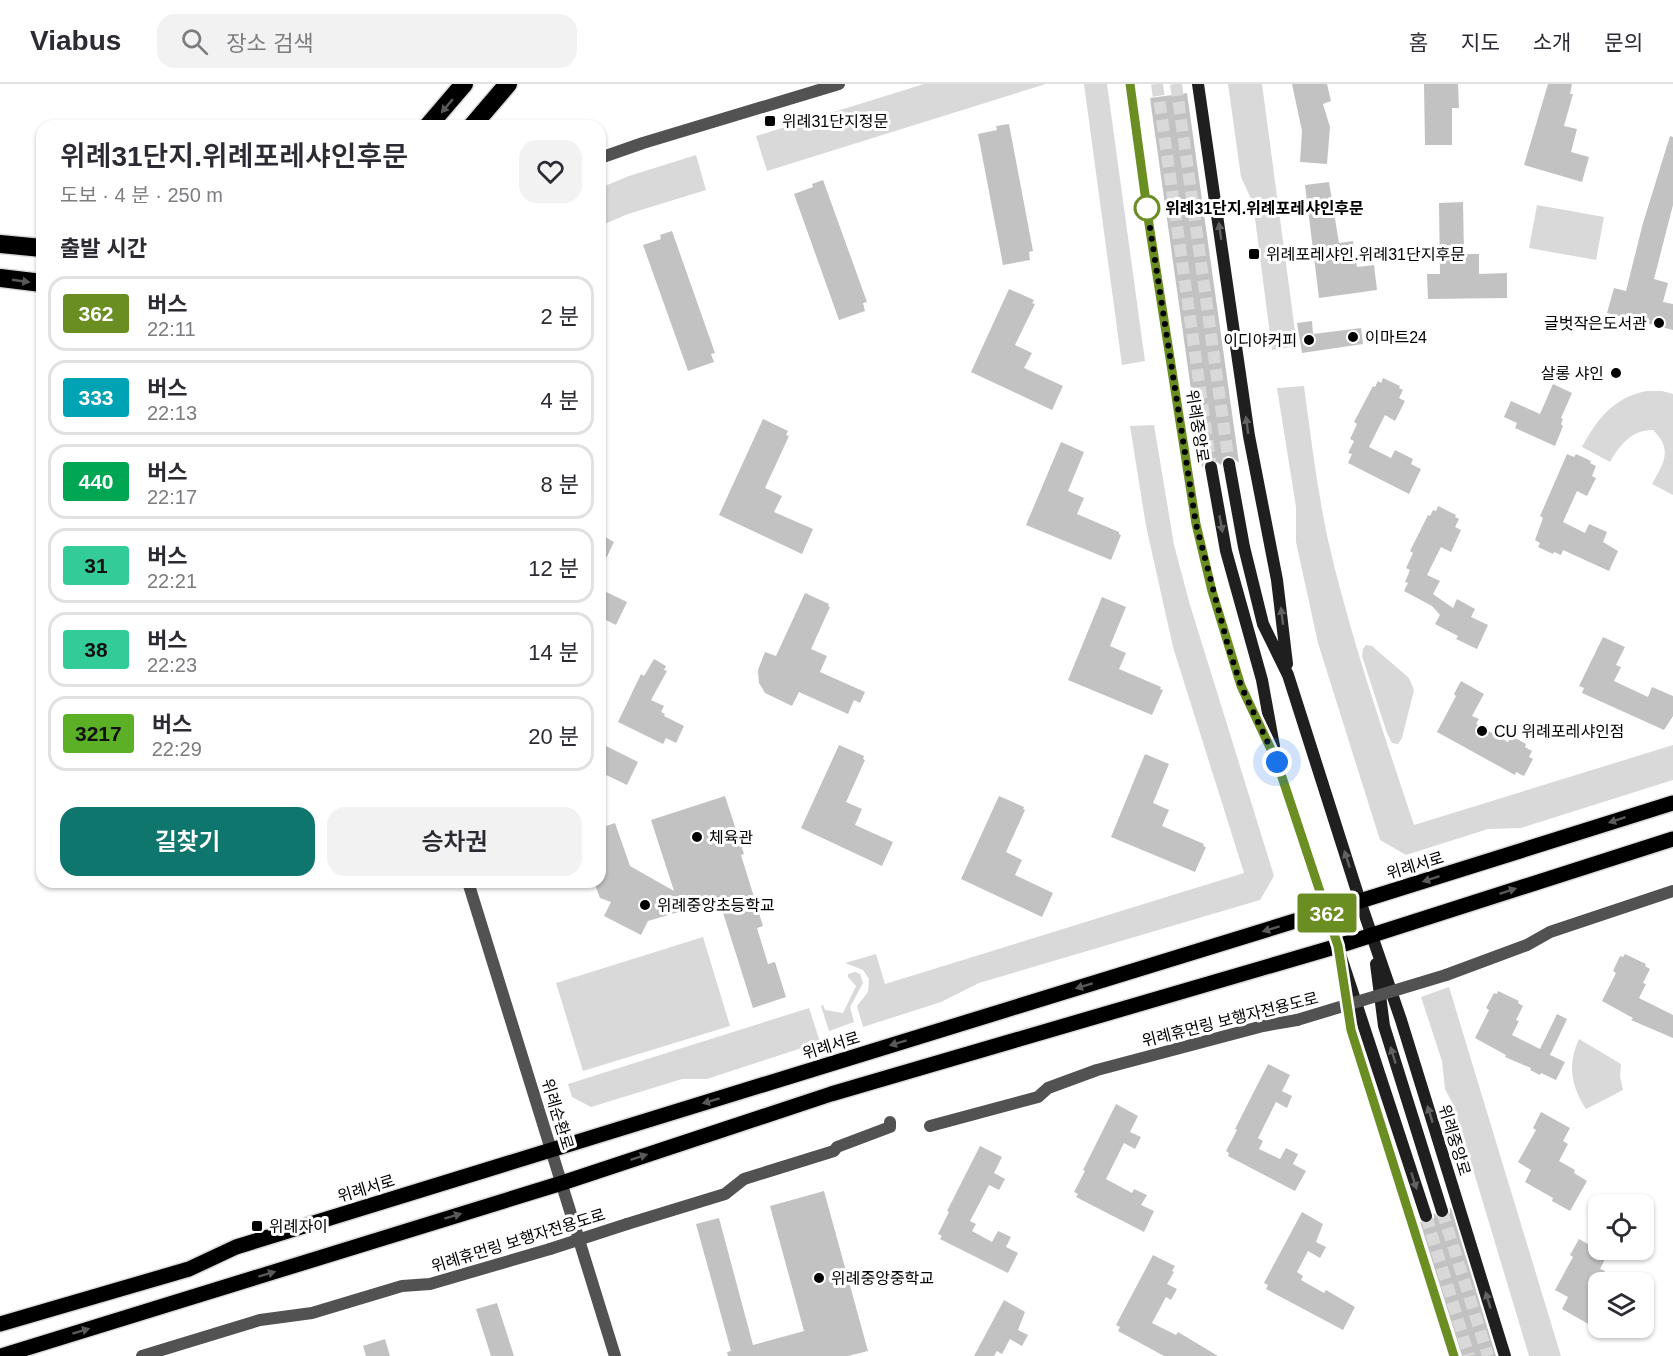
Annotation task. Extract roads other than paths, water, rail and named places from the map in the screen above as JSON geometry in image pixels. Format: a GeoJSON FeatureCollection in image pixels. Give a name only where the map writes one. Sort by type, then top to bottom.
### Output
{"type":"FeatureCollection","features":[{"type":"Feature","properties":{"kind":"highway"},"geometry":{"type":"LineString","coordinates":[[433,120],[464,84]]}},
{"type":"Feature","properties":{"kind":"highway"},"geometry":{"type":"LineString","coordinates":[[477,120],[508,84]]}},
{"type":"Feature","properties":{"kind":"highway"},"geometry":{"type":"LineString","coordinates":[[0,244],[36,247]]}},
{"type":"Feature","properties":{"kind":"highway"},"geometry":{"type":"LineString","coordinates":[[0,278],[36,282]]}},
{"type":"Feature","properties":{"kind":"main road","name":"위례중앙로"},"geometry":{"type":"LineString","coordinates":[[1198,84],[1249,436],[1277,580],[1288,675]]}},
{"type":"Feature","properties":{"kind":"main road","name":"위례중앙로"},"geometry":{"type":"LineString","coordinates":[[1133,87],[1151,235],[1196,524],[1228,646],[1241,686],[1277,762],[1426,1216]]}},
{"type":"Feature","properties":{"kind":"main road","name":"위례중앙로"},"geometry":{"type":"LineString","coordinates":[[1230,464],[1244,547],[1263,624],[1288,675],[1505,1356]]}},
{"type":"Feature","properties":{"kind":"main road","name":"위례중앙로"},"geometry":{"type":"LineString","coordinates":[[1210,467],[1226,551],[1262,680],[1277,762]]}},
{"type":"Feature","properties":{"kind":"main road","name":"위례서로"},"geometry":{"type":"LineString","coordinates":[[7,1322],[189,1269],[236,1247],[1673,803]]}},
{"type":"Feature","properties":{"kind":"main road"},"geometry":{"type":"LineString","coordinates":[[1,1356],[562,1183],[831,1094],[1338,946],[1673,839]]}},
{"type":"Feature","properties":{"kind":"main road","name":"위례중앙로"},"geometry":{"type":"LineString","coordinates":[[1372,934],[1384,1026],[1442,1211]]}},
{"type":"Feature","properties":{"kind":"main road","name":"위례중앙로"},"geometry":{"type":"LineString","coordinates":[[1338,946],[1351,1030],[1454,1356]]}},
{"type":"Feature","properties":{"kind":"street"},"geometry":{"type":"LineString","coordinates":[[606,156],[839,84]]}},
{"type":"Feature","properties":{"kind":"street","name":"위례순환로"},"geometry":{"type":"LineString","coordinates":[[470,888],[615,1356]]}},
{"type":"Feature","properties":{"kind":"street","name":"위례휴먼링 보행자전용도로"},"geometry":{"type":"LineString","coordinates":[[930,1126],[1038,1097],[1048,1088],[1096,1070],[1263,1026],[1297,1020],[1446,975],[1527,945],[1550,932],[1673,891]]}},
{"type":"Feature","properties":{"kind":"street","name":"위례휴먼링 보행자전용도로"},"geometry":{"type":"LineString","coordinates":[[142,1356],[260,1320],[312,1313],[402,1286],[430,1284],[550,1249],[725,1194],[744,1179],[834,1151],[837,1147],[890,1126],[890,1122]]}},
{"type":"Feature","properties":{"kind":"tunnel"},"geometry":{"type":"LineString","coordinates":[[1157,84],[1211,467]]}},
{"type":"Feature","properties":{"kind":"tunnel"},"geometry":{"type":"LineString","coordinates":[[1176,84],[1229,464]]}},
{"type":"Feature","properties":{"kind":"tunnel"},"geometry":{"type":"LineString","coordinates":[[1442,1211],[1488,1356]]}},
{"type":"Feature","properties":{"kind":"tunnel"},"geometry":{"type":"LineString","coordinates":[[1426,1216],[1469,1356]]}},
{"type":"Feature","properties":{"kind":"place","name":"위례31단지정문"},"geometry":{"type":"Point","coordinates":[770,121]}},
{"type":"Feature","properties":{"kind":"place","name":"위례31단지.위례포레샤인후문"},"geometry":{"type":"Point","coordinates":[1147,208]}},
{"type":"Feature","properties":{"kind":"place","name":"위례포레샤인.위례31단지후문"},"geometry":{"type":"Point","coordinates":[1254,254]}},
{"type":"Feature","properties":{"kind":"place","name":"글벗작은도서관"},"geometry":{"type":"Point","coordinates":[1659,323]}},
{"type":"Feature","properties":{"kind":"place","name":"이마트24"},"geometry":{"type":"Point","coordinates":[1353,337]}},
{"type":"Feature","properties":{"kind":"place","name":"이디야커피"},"geometry":{"type":"Point","coordinates":[1309,340]}},
{"type":"Feature","properties":{"kind":"place","name":"살롱 샤인"},"geometry":{"type":"Point","coordinates":[1616,373]}},
{"type":"Feature","properties":{"kind":"place","name":"CU 위례포레샤인점"},"geometry":{"type":"Point","coordinates":[1482,731]}},
{"type":"Feature","properties":{"kind":"place","name":"체육관"},"geometry":{"type":"Point","coordinates":[697,837]}},
{"type":"Feature","properties":{"kind":"place","name":"위례중앙초등학교"},"geometry":{"type":"Point","coordinates":[645,905]}},
{"type":"Feature","properties":{"kind":"place","name":"위례자이"},"geometry":{"type":"Point","coordinates":[257,1226]}},
{"type":"Feature","properties":{"kind":"place","name":"위례중앙중학교"},"geometry":{"type":"Point","coordinates":[819,1278]}}]}
